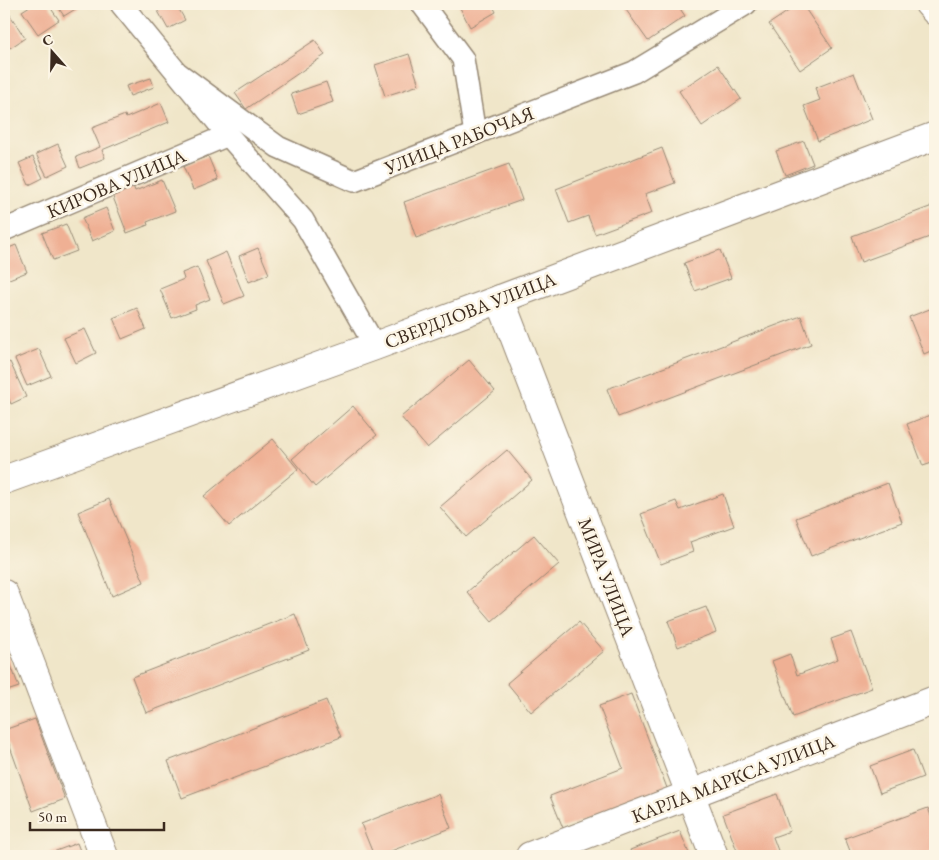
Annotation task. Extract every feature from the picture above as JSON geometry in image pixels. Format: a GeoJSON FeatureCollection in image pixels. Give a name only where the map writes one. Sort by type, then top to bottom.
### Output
{"type":"FeatureCollection","features":[{"type":"Feature","properties":{"kind":"street"},"geometry":{"type":"LineString","coordinates":[[121,4],[228,136],[303,220],[375,346]]}},
{"type":"Feature","properties":{"kind":"street"},"geometry":{"type":"LineString","coordinates":[[422,4],[463,59],[475,134]]}},
{"type":"Feature","properties":{"kind":"street","name":"УЛИЦА РАБОЧАЯ"},"geometry":{"type":"LineString","coordinates":[[179,74],[278,147],[354,181],[634,72],[746,4]]}},
{"type":"Feature","properties":{"kind":"street"},"geometry":{"type":"LineString","coordinates":[[929,4],[935,11]]}},
{"type":"Feature","properties":{"kind":"street","name":"КИРОВА УЛИЦА"},"geometry":{"type":"LineString","coordinates":[[4,230],[228,136]]}},
{"type":"Feature","properties":{"kind":"street","name":"СВЕРДЛОВА УЛИЦА"},"geometry":{"type":"LineString","coordinates":[[4,480],[375,346],[935,136]]}},
{"type":"Feature","properties":{"kind":"street","name":"МИРА УЛИЦА"},"geometry":{"type":"LineString","coordinates":[[500,298],[714,856]]}},
{"type":"Feature","properties":{"kind":"street"},"geometry":{"type":"LineString","coordinates":[[4,594],[104,856]]}},
{"type":"Feature","properties":{"kind":"street","name":"КАРЛА МАРКСА УЛИЦА"},"geometry":{"type":"LineString","coordinates":[[530,856],[935,700]]}},
{"type":"Feature","properties":{"kind":"building"},"geometry":{"type":"Polygon","coordinates":[[[33,4],[48,4],[59,20],[38,34],[22,11],[33,4]]]}},
{"type":"Feature","properties":{"kind":"building"},"geometry":{"type":"Polygon","coordinates":[[[56,4],[81,4],[82,5],[64,16],[56,4]]]}},
{"type":"Feature","properties":{"kind":"building"},"geometry":{"type":"Polygon","coordinates":[[[154,4],[176,4],[185,20],[168,29],[154,4]]]}},
{"type":"Feature","properties":{"kind":"building"},"geometry":{"type":"Polygon","coordinates":[[[458,4],[492,4],[496,12],[470,27],[458,4]]]}},
{"type":"Feature","properties":{"kind":"building"},"geometry":{"type":"Polygon","coordinates":[[[630,4],[677,4],[685,16],[648,41],[624,7],[630,4]]]}},
{"type":"Feature","properties":{"kind":"building"},"geometry":{"type":"Polygon","coordinates":[[[799,4],[802,4],[832,48],[800,70],[769,24],[799,4]]]}},
{"type":"Feature","properties":{"kind":"building"},"geometry":{"type":"Polygon","coordinates":[[[10,15],[25,38],[10,48],[4,40],[4,20],[10,15]]]}},
{"type":"Feature","properties":{"kind":"building"},"geometry":{"type":"Polygon","coordinates":[[[315,40],[325,55],[246,109],[235,93],[315,40]]]}},
{"type":"Feature","properties":{"kind":"building"},"geometry":{"type":"Polygon","coordinates":[[[409,54],[419,85],[385,96],[375,65],[409,54]]]}},
{"type":"Feature","properties":{"kind":"building"},"geometry":{"type":"Polygon","coordinates":[[[718,65],[741,99],[702,126],[679,91],[718,65]]]}},
{"type":"Feature","properties":{"kind":"building"},"geometry":{"type":"Polygon","coordinates":[[[854,73],[872,119],[818,141],[804,106],[820,100],[815,88],[854,73]]]}},
{"type":"Feature","properties":{"kind":"building"},"geometry":{"type":"Polygon","coordinates":[[[151,78],[154,87],[130,96],[126,86],[151,78]]]}},
{"type":"Feature","properties":{"kind":"building"},"geometry":{"type":"Polygon","coordinates":[[[326,82],[333,102],[298,114],[291,94],[326,82]]]}},
{"type":"Feature","properties":{"kind":"building"},"geometry":{"type":"Polygon","coordinates":[[[161,103],[169,122],[102,150],[105,158],[80,168],[76,157],[100,147],[92,128],[125,115],[126,118],[161,103]]]}},
{"type":"Feature","properties":{"kind":"building"},"geometry":{"type":"Polygon","coordinates":[[[804,141],[813,164],[785,175],[776,151],[804,141]]]}},
{"type":"Feature","properties":{"kind":"building"},"geometry":{"type":"Polygon","coordinates":[[[58,144],[68,166],[47,176],[36,154],[58,144]]]}},
{"type":"Feature","properties":{"kind":"building"},"geometry":{"type":"Polygon","coordinates":[[[662,148],[675,183],[645,194],[652,213],[595,234],[588,216],[569,223],[556,189],[662,148]]]}},
{"type":"Feature","properties":{"kind":"building"},"geometry":{"type":"Polygon","coordinates":[[[208,156],[218,180],[193,190],[183,166],[208,156]]]}},
{"type":"Feature","properties":{"kind":"building"},"geometry":{"type":"Polygon","coordinates":[[[33,157],[43,178],[29,185],[19,163],[33,157]]]}},
{"type":"Feature","properties":{"kind":"building"},"geometry":{"type":"Polygon","coordinates":[[[509,164],[522,200],[416,238],[404,202],[509,164]]]}},
{"type":"Feature","properties":{"kind":"building"},"geometry":{"type":"Polygon","coordinates":[[[162,180],[175,211],[147,222],[148,225],[127,233],[111,192],[132,183],[135,191],[162,180]]]}},
{"type":"Feature","properties":{"kind":"building"},"geometry":{"type":"Polygon","coordinates":[[[935,205],[935,235],[861,262],[852,236],[935,205]]]}},
{"type":"Feature","properties":{"kind":"building"},"geometry":{"type":"Polygon","coordinates":[[[106,208],[115,231],[92,241],[82,218],[106,208]]]}},
{"type":"Feature","properties":{"kind":"building"},"geometry":{"type":"Polygon","coordinates":[[[66,224],[77,251],[53,260],[42,233],[66,224]]]}},
{"type":"Feature","properties":{"kind":"building"},"geometry":{"type":"Polygon","coordinates":[[[16,245],[27,272],[4,281],[4,250],[16,245]]]}},
{"type":"Feature","properties":{"kind":"building"},"geometry":{"type":"Polygon","coordinates":[[[258,248],[269,274],[249,282],[239,256],[258,248]]]}},
{"type":"Feature","properties":{"kind":"building"},"geometry":{"type":"Polygon","coordinates":[[[720,250],[731,278],[695,291],[684,263],[720,250]]]}},
{"type":"Feature","properties":{"kind":"building"},"geometry":{"type":"Polygon","coordinates":[[[226,252],[244,296],[224,304],[206,261],[226,252]]]}},
{"type":"Feature","properties":{"kind":"building"},"geometry":{"type":"Polygon","coordinates":[[[197,267],[210,299],[195,305],[196,309],[172,318],[160,289],[184,279],[182,273],[197,267]]]}},
{"type":"Feature","properties":{"kind":"building"},"geometry":{"type":"Polygon","coordinates":[[[935,307],[935,349],[924,354],[909,317],[935,307]]]}},
{"type":"Feature","properties":{"kind":"building"},"geometry":{"type":"Polygon","coordinates":[[[137,308],[146,329],[122,339],[113,318],[137,308]]]}},
{"type":"Feature","properties":{"kind":"building"},"geometry":{"type":"Polygon","coordinates":[[[801,316],[811,344],[618,417],[607,389],[801,316]]]}},
{"type":"Feature","properties":{"kind":"building"},"geometry":{"type":"Polygon","coordinates":[[[85,329],[96,353],[76,363],[64,338],[85,329]]]}},
{"type":"Feature","properties":{"kind":"building"},"geometry":{"type":"Polygon","coordinates":[[[39,349],[51,376],[27,386],[15,359],[39,349]]]}},
{"type":"Feature","properties":{"kind":"building"},"geometry":{"type":"Polygon","coordinates":[[[469,360],[495,391],[427,448],[401,417],[469,360]]]}},
{"type":"Feature","properties":{"kind":"building"},"geometry":{"type":"Polygon","coordinates":[[[10,362],[26,397],[11,404],[4,388],[4,365],[10,362]]]}},
{"type":"Feature","properties":{"kind":"building"},"geometry":{"type":"Polygon","coordinates":[[[353,406],[377,435],[315,487],[292,459],[353,406]]]}},
{"type":"Feature","properties":{"kind":"building"},"geometry":{"type":"Polygon","coordinates":[[[935,413],[935,462],[923,466],[907,424],[935,413]]]}},
{"type":"Feature","properties":{"kind":"building"},"geometry":{"type":"Polygon","coordinates":[[[273,439],[298,469],[229,526],[204,496],[273,439]]]}},
{"type":"Feature","properties":{"kind":"building"},"geometry":{"type":"Polygon","coordinates":[[[507,450],[532,480],[466,537],[440,507],[507,450]]]}},
{"type":"Feature","properties":{"kind":"building"},"geometry":{"type":"Polygon","coordinates":[[[888,483],[902,522],[811,556],[796,518],[888,483]]]}},
{"type":"Feature","properties":{"kind":"building"},"geometry":{"type":"Polygon","coordinates":[[[723,494],[734,526],[690,542],[693,552],[661,564],[641,514],[676,501],[680,510],[723,494]]]}},
{"type":"Feature","properties":{"kind":"building"},"geometry":{"type":"Polygon","coordinates":[[[109,499],[144,582],[112,596],[78,512],[109,499]]]}},
{"type":"Feature","properties":{"kind":"building"},"geometry":{"type":"Polygon","coordinates":[[[534,535],[559,564],[492,621],[467,592],[534,535]]]}},
{"type":"Feature","properties":{"kind":"building"},"geometry":{"type":"Polygon","coordinates":[[[706,607],[716,632],[678,647],[668,621],[706,607]]]}},
{"type":"Feature","properties":{"kind":"building"},"geometry":{"type":"Polygon","coordinates":[[[295,614],[309,650],[146,713],[132,677],[295,614]]]}},
{"type":"Feature","properties":{"kind":"building"},"geometry":{"type":"Polygon","coordinates":[[[579,622],[604,651],[531,712],[507,683],[579,622]]]}},
{"type":"Feature","properties":{"kind":"building"},"geometry":{"type":"Polygon","coordinates":[[[851,632],[872,688],[793,717],[772,661],[790,654],[797,675],[838,659],[831,639],[851,632]]]}},
{"type":"Feature","properties":{"kind":"building"},"geometry":{"type":"Polygon","coordinates":[[[4,647],[19,687],[4,692],[4,647]]]}},
{"type":"Feature","properties":{"kind":"building"},"geometry":{"type":"Polygon","coordinates":[[[631,694],[667,788],[563,828],[550,796],[623,768],[599,706],[631,694]]]}},
{"type":"Feature","properties":{"kind":"building"},"geometry":{"type":"Polygon","coordinates":[[[326,700],[341,737],[182,798],[168,761],[326,700]]]}},
{"type":"Feature","properties":{"kind":"building"},"geometry":{"type":"Polygon","coordinates":[[[35,719],[65,799],[33,811],[4,730],[35,719]]]}},
{"type":"Feature","properties":{"kind":"building"},"geometry":{"type":"Polygon","coordinates":[[[913,750],[923,777],[880,793],[870,766],[913,750]]]}},
{"type":"Feature","properties":{"kind":"building"},"geometry":{"type":"Polygon","coordinates":[[[438,794],[451,828],[374,856],[361,824],[438,794]]]}},
{"type":"Feature","properties":{"kind":"building"},"geometry":{"type":"Polygon","coordinates":[[[777,794],[790,831],[773,837],[780,856],[739,856],[723,814],[777,794]]]}},
{"type":"Feature","properties":{"kind":"building"},"geometry":{"type":"Polygon","coordinates":[[[928,808],[935,826],[935,850],[919,856],[852,856],[845,838],[928,808]]]}},
{"type":"Feature","properties":{"kind":"building"},"geometry":{"type":"Polygon","coordinates":[[[680,831],[690,856],[632,856],[630,850],[680,831]]]}},
{"type":"Feature","properties":{"kind":"building"},"geometry":{"type":"Polygon","coordinates":[[[77,843],[82,856],[49,856],[48,854],[77,843]]]}}]}
